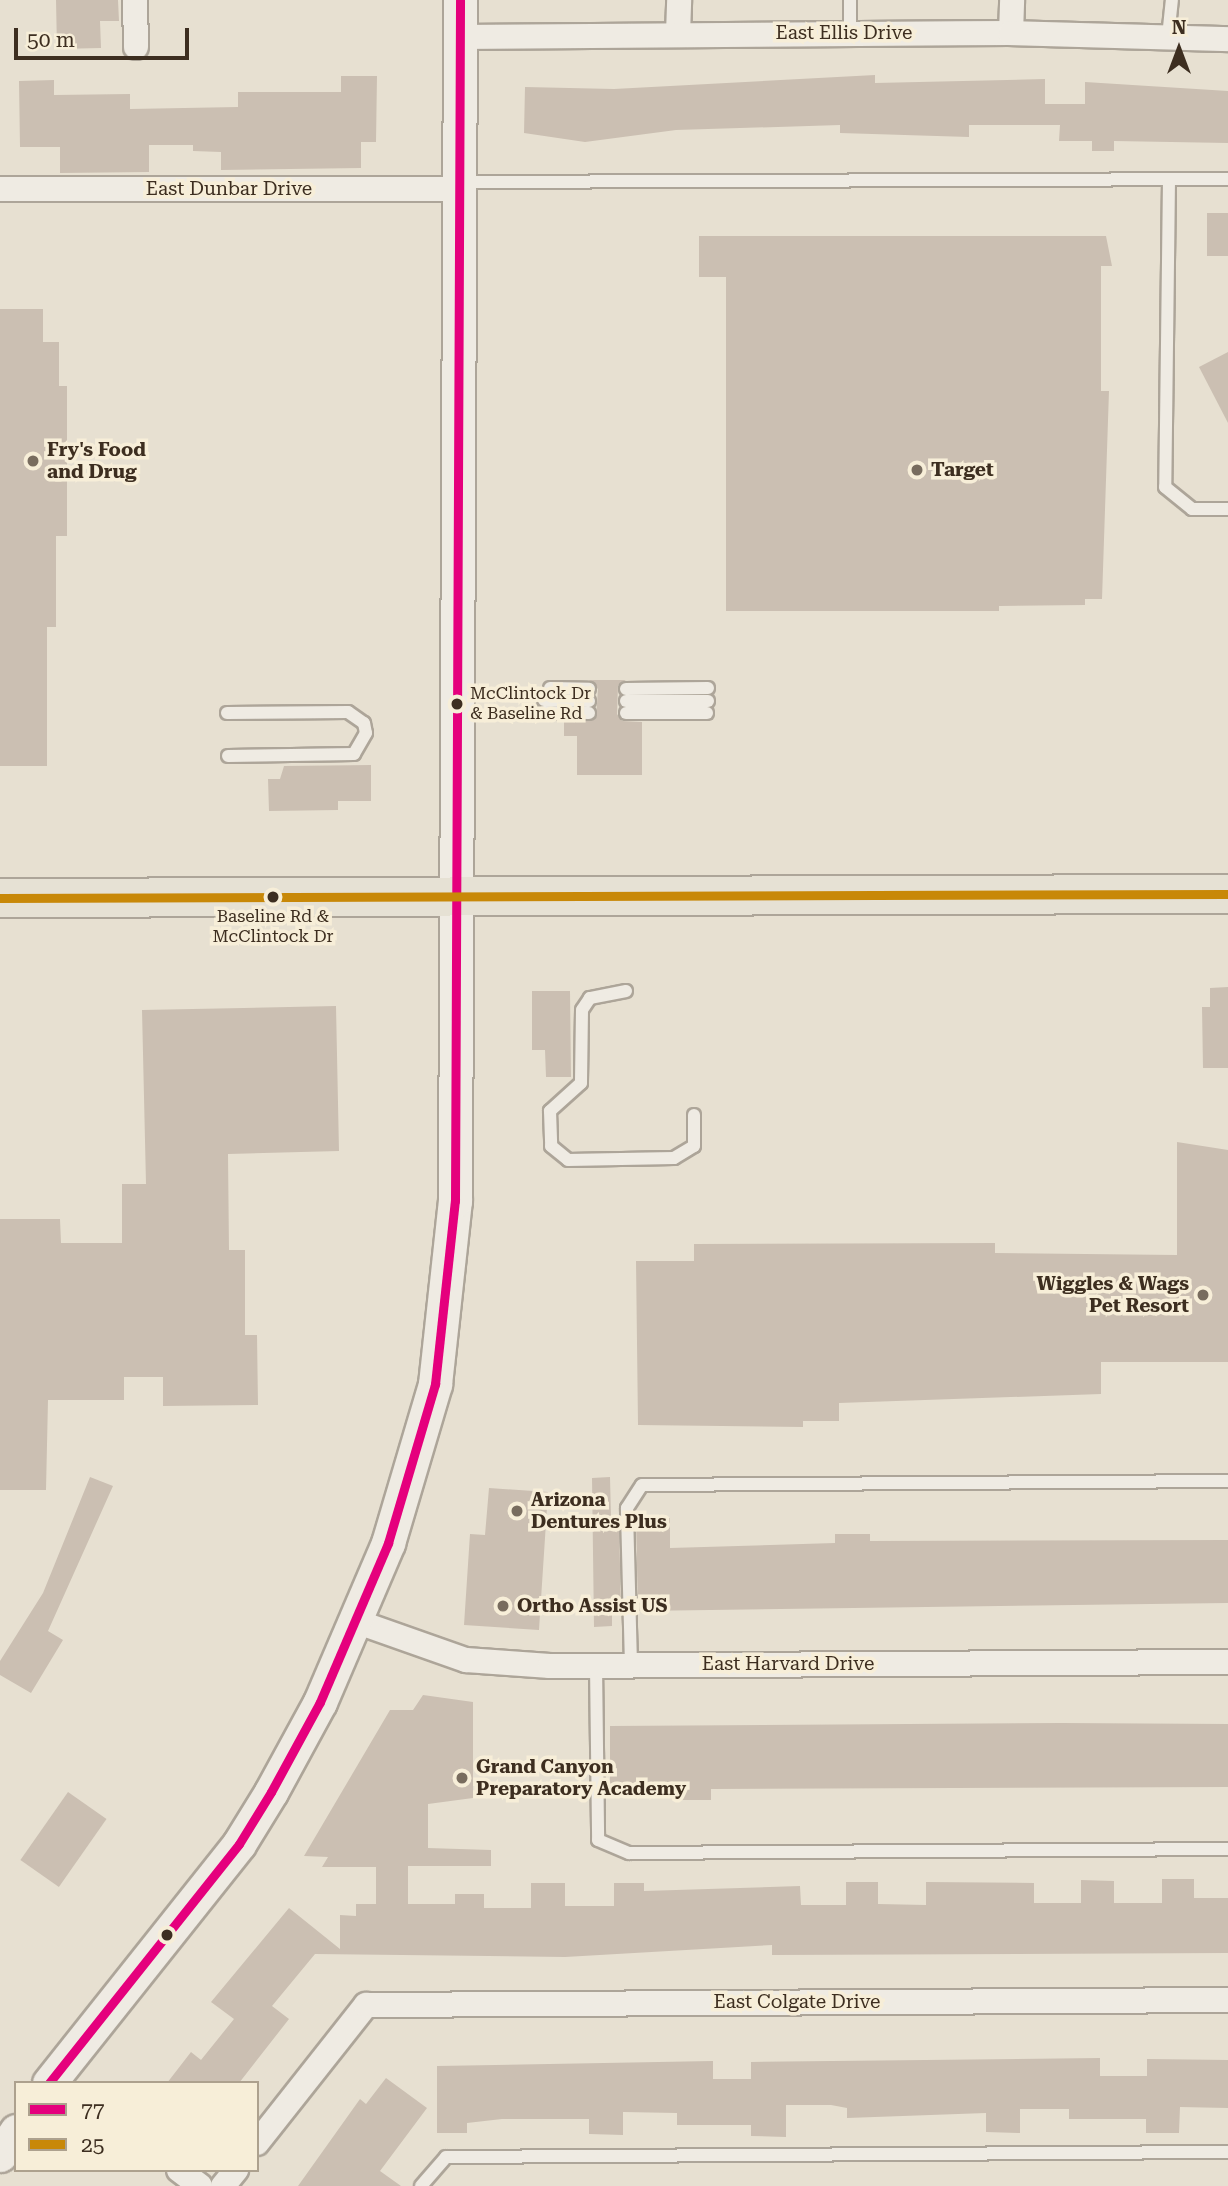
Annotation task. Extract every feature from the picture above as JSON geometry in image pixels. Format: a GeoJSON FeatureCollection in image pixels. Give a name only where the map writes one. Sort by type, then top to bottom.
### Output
{"type":"FeatureCollection","features":[{"type":"Feature","properties":{"kind":"main road"},"geometry":{"type":"LineString","coordinates":[[53,2081],[239,1844],[320,1702],[355,1621],[412,1471],[444,1318],[455,1201],[453,899],[460,0]]}},
{"type":"Feature","properties":{"kind":"main road"},"geometry":{"type":"LineString","coordinates":[[0,898],[453,899],[1228,894]]}},
{"type":"Feature","properties":{"kind":"main road"},"geometry":{"type":"LineString","coordinates":[[0,2155],[14,2134]]}},
{"type":"Feature","properties":{"kind":"street"},"geometry":{"type":"LineString","coordinates":[[135,0],[136,47]]}},
{"type":"Feature","properties":{"kind":"street"},"geometry":{"type":"LineString","coordinates":[[678,34],[679,0]]}},
{"type":"Feature","properties":{"kind":"street"},"geometry":{"type":"LineString","coordinates":[[1011,33],[1012,0]]}},
{"type":"Feature","properties":{"kind":"street","name":"East Ellis Drive"},"geometry":{"type":"LineString","coordinates":[[459,37],[1011,33],[1228,39]]}},
{"type":"Feature","properties":{"kind":"street","name":"East Dunbar Drive"},"geometry":{"type":"LineString","coordinates":[[0,189],[458,185]]}},
{"type":"Feature","properties":{"kind":"street","name":"East Harvard Drive"},"geometry":{"type":"LineString","coordinates":[[355,1621],[466,1660],[596,1665],[1228,1662]]}},
{"type":"Feature","properties":{"kind":"street","name":"East Colgate Drive"},"geometry":{"type":"LineString","coordinates":[[259,2140],[366,2005],[1228,2000]]}},
{"type":"Feature","properties":{"kind":"street"},"geometry":{"type":"LineString","coordinates":[[182,2172],[200,2186]]}},
{"type":"Feature","properties":{"kind":"street"},"geometry":{"type":"LineString","coordinates":[[223,2186],[234,2172]]}},
{"type":"Feature","properties":{"kind":"lane"},"geometry":{"type":"LineString","coordinates":[[850,0],[850,33]]}},
{"type":"Feature","properties":{"kind":"lane"},"geometry":{"type":"LineString","coordinates":[[1168,37],[1172,0]]}},
{"type":"Feature","properties":{"kind":"lane"},"geometry":{"type":"LineString","coordinates":[[458,185],[1228,179]]}},
{"type":"Feature","properties":{"kind":"lane"},"geometry":{"type":"LineString","coordinates":[[1169,180],[1165,487],[1192,509],[1228,509]]}},
{"type":"Feature","properties":{"kind":"lane"},"geometry":{"type":"LineString","coordinates":[[546,700],[589,701],[546,700]]}},
{"type":"Feature","properties":{"kind":"lane"},"geometry":{"type":"LineString","coordinates":[[626,701],[708,701],[626,701]]}},
{"type":"Feature","properties":{"kind":"lane"},"geometry":{"type":"LineString","coordinates":[[227,713],[348,712],[364,723],[366,733],[354,754],[228,756]]}},
{"type":"Feature","properties":{"kind":"lane"},"geometry":{"type":"LineString","coordinates":[[626,991],[590,998],[582,1010],[580,1083],[550,1111],[551,1146],[568,1160],[674,1158],[694,1146],[694,1115]]}},
{"type":"Feature","properties":{"kind":"lane"},"geometry":{"type":"LineString","coordinates":[[631,1665],[627,1508],[642,1485],[1228,1481]]}},
{"type":"Feature","properties":{"kind":"lane"},"geometry":{"type":"LineString","coordinates":[[596,1665],[598,1840],[629,1853],[1228,1849]]}},
{"type":"Feature","properties":{"kind":"lane"},"geometry":{"type":"LineString","coordinates":[[421,2186],[446,2157],[1228,2152]]}},
{"type":"Feature","properties":{"kind":"building"},"geometry":{"type":"Polygon","coordinates":[[[56,0],[118,0],[119,21],[100,21],[101,48],[57,49],[56,0]]]}},
{"type":"Feature","properties":{"kind":"building"},"geometry":{"type":"Polygon","coordinates":[[[875,75],[875,83],[1045,79],[1045,104],[1085,104],[1085,82],[1228,91],[1228,143],[1114,141],[1114,151],[1092,151],[1092,141],[1059,141],[1060,125],[969,125],[969,137],[840,133],[840,125],[676,130],[585,142],[524,133],[525,87],[614,89],[875,75]]]}},
{"type":"Feature","properties":{"kind":"building"},"geometry":{"type":"Polygon","coordinates":[[[341,76],[377,76],[376,142],[361,142],[361,168],[221,170],[221,152],[193,151],[193,145],[149,145],[149,172],[60,173],[60,147],[20,147],[19,81],[54,80],[54,95],[130,94],[130,109],[238,107],[238,92],[341,92],[341,76]]]}},
{"type":"Feature","properties":{"kind":"building"},"geometry":{"type":"Polygon","coordinates":[[[1207,213],[1228,213],[1228,256],[1207,256],[1207,213]]]}},
{"type":"Feature","properties":{"kind":"building","name":"Target"},"geometry":{"type":"Polygon","coordinates":[[[699,236],[1106,236],[1112,266],[1101,266],[1101,391],[1109,391],[1102,599],[1085,599],[1085,605],[999,606],[999,611],[726,611],[726,277],[699,277],[699,236]]]}},
{"type":"Feature","properties":{"kind":"building","name":"Fry's Food and Drug"},"geometry":{"type":"Polygon","coordinates":[[[0,309],[43,309],[43,342],[59,342],[59,386],[67,386],[67,536],[56,536],[56,627],[47,627],[47,766],[0,766],[0,309]]]}},
{"type":"Feature","properties":{"kind":"building"},"geometry":{"type":"Polygon","coordinates":[[[1228,352],[1228,423],[1199,367],[1228,352]]]}},
{"type":"Feature","properties":{"kind":"building"},"geometry":{"type":"Polygon","coordinates":[[[589,680],[626,680],[618,685],[617,714],[622,721],[642,722],[642,775],[577,775],[577,736],[564,736],[564,721],[596,718],[598,689],[589,680]]]}},
{"type":"Feature","properties":{"kind":"building"},"geometry":{"type":"Polygon","coordinates":[[[371,765],[371,801],[338,801],[338,810],[269,811],[268,779],[280,779],[284,766],[371,765]]]}},
{"type":"Feature","properties":{"kind":"building"},"geometry":{"type":"Polygon","coordinates":[[[1228,987],[1228,1068],[1203,1068],[1202,1007],[1210,1007],[1210,988],[1228,987]]]}},
{"type":"Feature","properties":{"kind":"building"},"geometry":{"type":"Polygon","coordinates":[[[532,991],[570,991],[571,1077],[546,1077],[545,1050],[532,1050],[532,991]]]}},
{"type":"Feature","properties":{"kind":"building"},"geometry":{"type":"Polygon","coordinates":[[[336,1006],[339,1151],[228,1154],[229,1250],[245,1250],[245,1335],[257,1335],[258,1405],[163,1406],[163,1377],[124,1377],[124,1400],[48,1400],[46,1490],[0,1490],[0,1219],[60,1219],[61,1243],[122,1243],[122,1184],[146,1184],[142,1010],[336,1006]]]}},
{"type":"Feature","properties":{"kind":"building"},"geometry":{"type":"Polygon","coordinates":[[[1177,1142],[1228,1150],[1228,1362],[1101,1362],[1101,1394],[839,1403],[839,1421],[803,1421],[803,1427],[638,1425],[636,1261],[694,1261],[694,1244],[995,1243],[995,1253],[1177,1255],[1177,1142]]]}},
{"type":"Feature","properties":{"kind":"building"},"geometry":{"type":"Polygon","coordinates":[[[90,1477],[113,1486],[48,1631],[63,1640],[31,1693],[0,1675],[0,1661],[43,1593],[90,1477]]]}},
{"type":"Feature","properties":{"kind":"building"},"geometry":{"type":"Polygon","coordinates":[[[610,1477],[611,1518],[619,1518],[621,1611],[612,1611],[612,1626],[594,1627],[592,1478],[610,1477]]]}},
{"type":"Feature","properties":{"kind":"building"},"geometry":{"type":"Polygon","coordinates":[[[489,1488],[548,1492],[539,1630],[464,1625],[470,1534],[485,1535],[489,1488]]]}},
{"type":"Feature","properties":{"kind":"building"},"geometry":{"type":"Polygon","coordinates":[[[636,1518],[670,1518],[670,1548],[835,1543],[835,1534],[870,1534],[870,1541],[1228,1540],[1228,1603],[638,1611],[636,1518]]]}},
{"type":"Feature","properties":{"kind":"building"},"geometry":{"type":"Polygon","coordinates":[[[423,1695],[473,1702],[473,1798],[428,1804],[428,1848],[491,1850],[491,1866],[408,1866],[408,1904],[455,1904],[455,1894],[484,1894],[484,1908],[531,1908],[531,1883],[565,1883],[565,1906],[614,1906],[614,1883],[644,1883],[644,1891],[800,1886],[801,1905],[846,1905],[846,1882],[878,1882],[878,1904],[926,1905],[926,1882],[1034,1883],[1034,1903],[1081,1903],[1081,1880],[1114,1881],[1114,1903],[1162,1903],[1162,1879],[1194,1879],[1194,1898],[1228,1898],[1228,1953],[772,1955],[772,1945],[565,1957],[315,1954],[272,2006],[289,2019],[241,2081],[169,2081],[191,2052],[201,2060],[234,2019],[211,2002],[289,1908],[340,1949],[340,1915],[356,1916],[356,1904],[376,1904],[376,1867],[322,1867],[328,1857],[304,1856],[390,1710],[413,1710],[423,1695]]]}},
{"type":"Feature","properties":{"kind":"building"},"geometry":{"type":"Polygon","coordinates":[[[1228,1724],[1228,1787],[711,1789],[711,1800],[677,1800],[677,1791],[610,1791],[610,1726],[1228,1724]]]}},
{"type":"Feature","properties":{"kind":"building"},"geometry":{"type":"Polygon","coordinates":[[[68,1792],[107,1819],[59,1887],[20,1860],[68,1792]]]}},
{"type":"Feature","properties":{"kind":"building"},"geometry":{"type":"Polygon","coordinates":[[[1100,2058],[1100,2076],[1147,2076],[1147,2059],[1228,2060],[1228,2108],[1180,2107],[1179,2133],[1146,2133],[1146,2119],[1069,2119],[1069,2109],[1020,2109],[1020,2133],[986,2132],[986,2113],[847,2118],[847,2108],[831,2105],[786,2105],[786,2137],[751,2136],[751,2125],[677,2125],[677,2113],[623,2112],[623,2135],[589,2134],[589,2119],[502,2119],[467,2123],[467,2133],[437,2133],[437,2066],[713,2061],[713,2079],[751,2079],[751,2062],[1100,2058]]]}},
{"type":"Feature","properties":{"kind":"building"},"geometry":{"type":"Polygon","coordinates":[[[386,2078],[427,2108],[380,2171],[401,2186],[298,2186],[360,2099],[366,2104],[386,2078]]]}},
{"type":"Feature","properties":{"kind":"transit line","name":"77"},"geometry":{"type":"LineString","coordinates":[[51,2081],[239,1844],[271,1792],[320,1702],[388,1543],[435,1384],[455,1201],[460,0]]}},
{"type":"Feature","properties":{"kind":"transit line","name":"25"},"geometry":{"type":"LineString","coordinates":[[0,898],[1228,894]]}},
{"type":"Feature","properties":{"kind":"place","name":"Fry's Food and Drug"},"geometry":{"type":"Point","coordinates":[33,461]}},
{"type":"Feature","properties":{"kind":"place","name":"Target"},"geometry":{"type":"Point","coordinates":[917,470]}},
{"type":"Feature","properties":{"kind":"place","name":"McClintock Dr & Baseline Rd"},"geometry":{"type":"Point","coordinates":[457,704]}},
{"type":"Feature","properties":{"kind":"place","name":"Baseline Rd & McClintock Dr"},"geometry":{"type":"Point","coordinates":[273,897]}},
{"type":"Feature","properties":{"kind":"place","name":"Wiggles & Wags Pet Resort"},"geometry":{"type":"Point","coordinates":[1203,1295]}},
{"type":"Feature","properties":{"kind":"place","name":"Arizona Dentures Plus"},"geometry":{"type":"Point","coordinates":[517,1511]}},
{"type":"Feature","properties":{"kind":"place","name":"Ortho Assist US"},"geometry":{"type":"Point","coordinates":[503,1606]}},
{"type":"Feature","properties":{"kind":"place","name":"Grand Canyon Preparatory Academy"},"geometry":{"type":"Point","coordinates":[462,1778]}}]}
